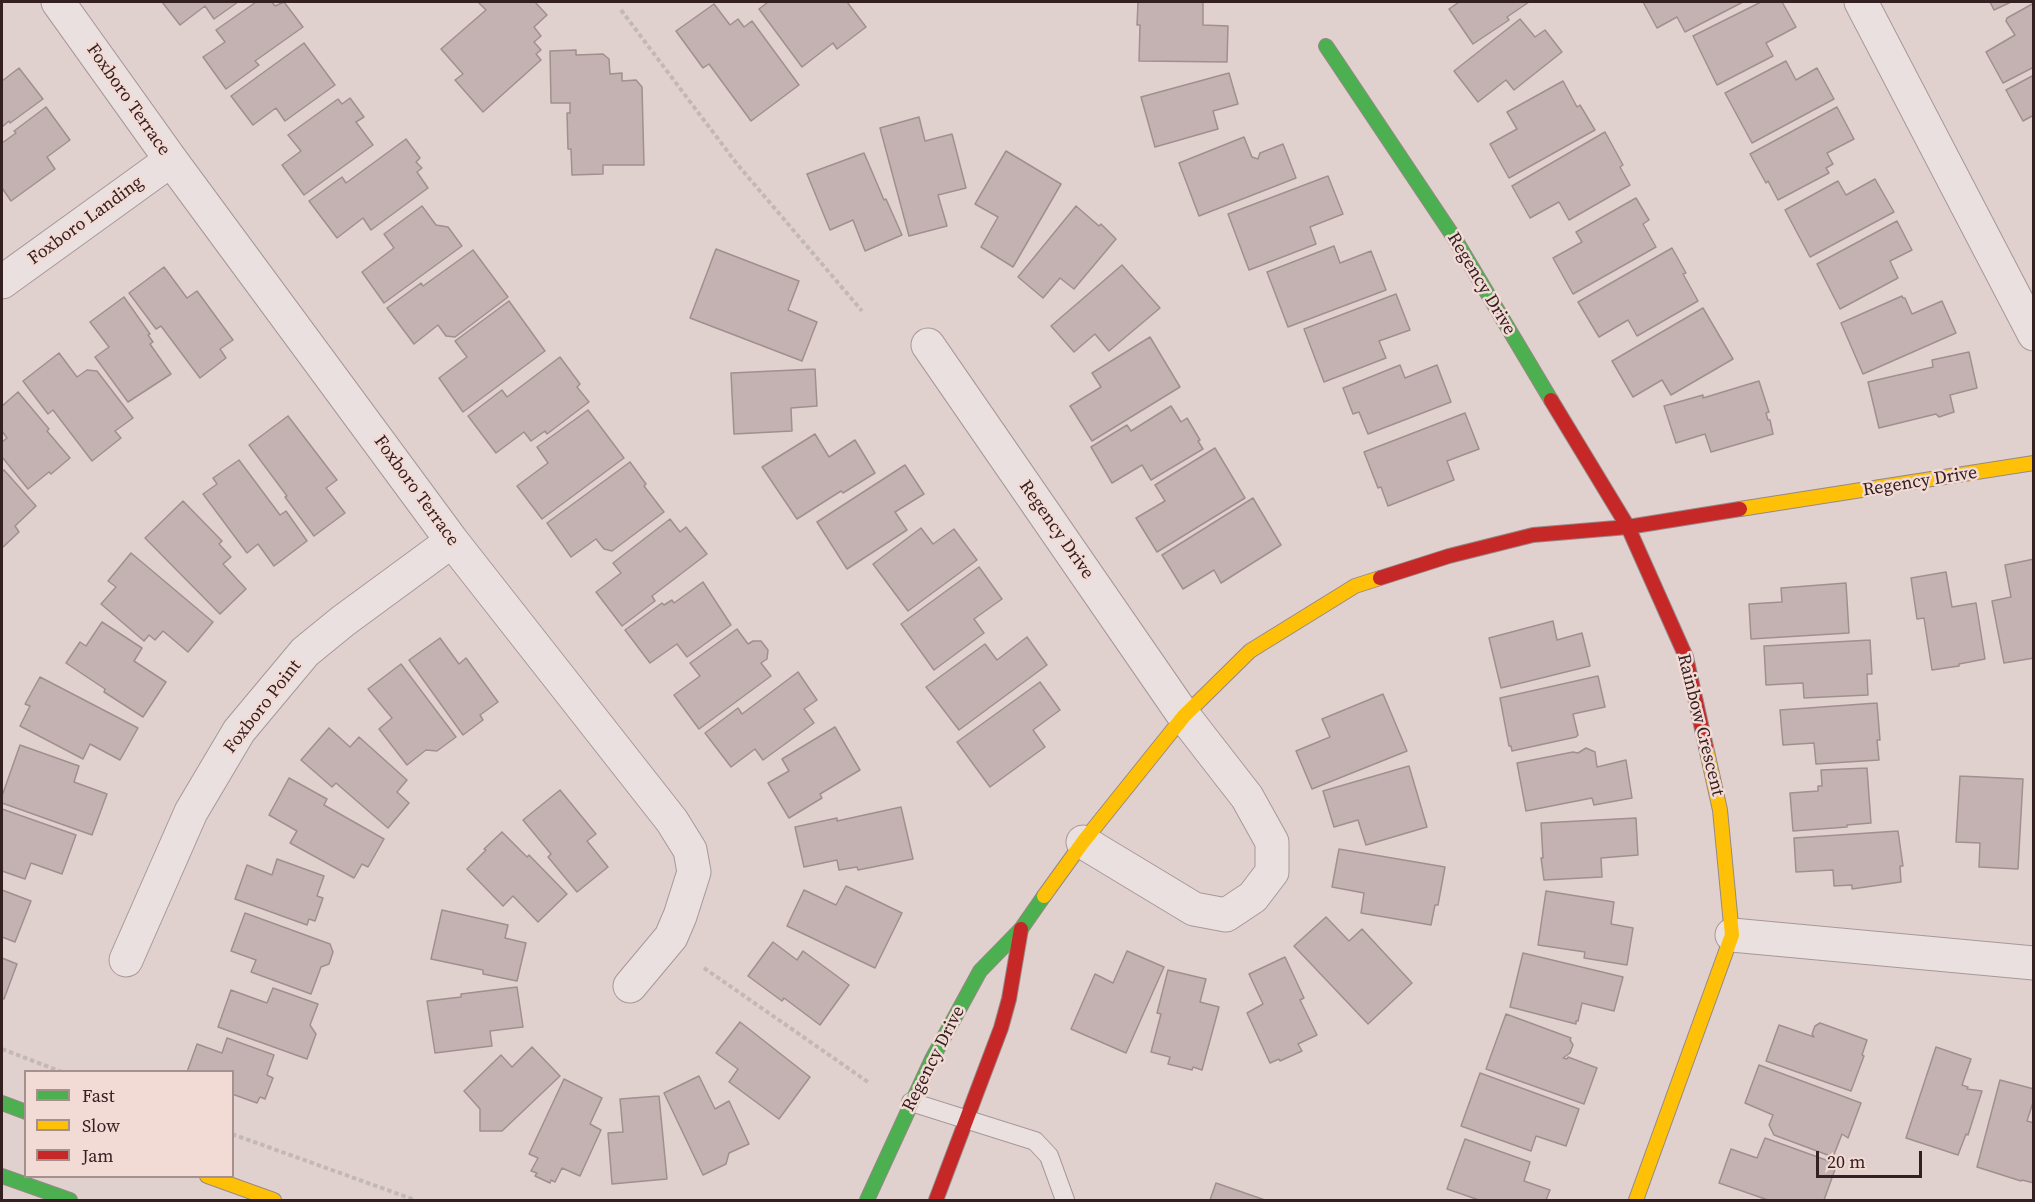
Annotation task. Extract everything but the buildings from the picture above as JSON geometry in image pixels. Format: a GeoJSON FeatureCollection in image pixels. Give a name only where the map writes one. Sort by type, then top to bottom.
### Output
{"type":"FeatureCollection","features":[{"type":"Feature","properties":{"kind":"street","name":"Foxboro Terrace"},"geometry":{"type":"LineString","coordinates":[[58,2],[171,160],[452,541],[672,821],[690,850],[693,872],[671,937],[630,986]]}},
{"type":"Feature","properties":{"kind":"street"},"geometry":{"type":"LineString","coordinates":[[1861,2],[2034,334]]}},
{"type":"Feature","properties":{"kind":"street","name":"Regency Drive"},"geometry":{"type":"LineString","coordinates":[[1326,46],[1455,239],[1628,526]]}},
{"type":"Feature","properties":{"kind":"street","name":"Foxboro Landing"},"geometry":{"type":"LineString","coordinates":[[2,282],[171,160]]}},
{"type":"Feature","properties":{"kind":"street","name":"Regency Drive"},"geometry":{"type":"LineString","coordinates":[[928,345],[1184,716],[1247,797],[1272,842],[1272,872],[1253,897],[1226,915],[1194,909],[1083,842]]}},
{"type":"Feature","properties":{"kind":"street","name":"Regency Drive"},"geometry":{"type":"LineString","coordinates":[[867,1200],[932,1059],[981,971],[1021,929],[1083,842],[1184,716],[1250,651],[1356,586],[1449,556],[1533,535],[1628,526],[2034,463]]}},
{"type":"Feature","properties":{"kind":"street","name":"Rainbow Crescent"},"geometry":{"type":"LineString","coordinates":[[1628,526],[1686,657],[1720,810],[1732,935],[1636,1200]]}},
{"type":"Feature","properties":{"kind":"street","name":"Foxboro Point"},"geometry":{"type":"LineString","coordinates":[[126,960],[191,812],[239,731],[305,652],[452,541]]}},
{"type":"Feature","properties":{"kind":"street","name":"Regency Drive"},"geometry":{"type":"LineString","coordinates":[[936,1200],[1001,1028],[1009,999],[1021,929]]}},
{"type":"Feature","properties":{"kind":"street"},"geometry":{"type":"LineString","coordinates":[[1732,935],[2034,963]]}},
{"type":"Feature","properties":{"kind":"street"},"geometry":{"type":"LineString","coordinates":[[2,1103],[24,1111]]}},
{"type":"Feature","properties":{"kind":"street"},"geometry":{"type":"LineString","coordinates":[[2,1176],[70,1200]]}},
{"type":"Feature","properties":{"kind":"street"},"geometry":{"type":"LineString","coordinates":[[213,1178],[274,1200]]}},
{"type":"Feature","properties":{"kind":"lane"},"geometry":{"type":"LineString","coordinates":[[911,1102],[1035,1142],[1049,1156],[1065,1200]]}},
{"type":"Feature","properties":{"kind":"path"},"geometry":{"type":"LineString","coordinates":[[621,10],[737,164],[862,311]]}},
{"type":"Feature","properties":{"kind":"path"},"geometry":{"type":"LineString","coordinates":[[704,968],[868,1082]]}},
{"type":"Feature","properties":{"kind":"path"},"geometry":{"type":"LineString","coordinates":[[2,1050],[59,1070]]}},
{"type":"Feature","properties":{"kind":"path"},"geometry":{"type":"LineString","coordinates":[[234,1135],[415,1200]]}},
{"type":"Feature","properties":{"kind":"traffic: fast"},"geometry":{"type":"LineString","coordinates":[[1326,46],[1455,239],[1551,400]]}},
{"type":"Feature","properties":{"kind":"traffic: fast"},"geometry":{"type":"LineString","coordinates":[[867,1200],[932,1059],[980,971],[1021,929],[1044,896]]}},
{"type":"Feature","properties":{"kind":"traffic: fast"},"geometry":{"type":"LineString","coordinates":[[2,1103],[24,1111]]}},
{"type":"Feature","properties":{"kind":"traffic: fast"},"geometry":{"type":"LineString","coordinates":[[2,1176],[70,1200]]}},
{"type":"Feature","properties":{"kind":"traffic: slow"},"geometry":{"type":"LineString","coordinates":[[1740,509],[2034,463]]}},
{"type":"Feature","properties":{"kind":"traffic: slow"},"geometry":{"type":"LineString","coordinates":[[1044,896],[1083,842],[1184,716],[1250,651],[1355,586],[1380,578]]}},
{"type":"Feature","properties":{"kind":"traffic: slow"},"geometry":{"type":"LineString","coordinates":[[1636,1200],[1732,935],[1720,810],[1706,747]]}},
{"type":"Feature","properties":{"kind":"traffic: slow"},"geometry":{"type":"LineString","coordinates":[[213,1178],[274,1200]]}},
{"type":"Feature","properties":{"kind":"traffic: jam"},"geometry":{"type":"LineString","coordinates":[[1551,400],[1628,527],[1686,657],[1706,747]]}},
{"type":"Feature","properties":{"kind":"traffic: jam"},"geometry":{"type":"LineString","coordinates":[[1380,578],[1449,556],[1533,535],[1628,527],[1740,509]]}},
{"type":"Feature","properties":{"kind":"traffic: jam"},"geometry":{"type":"LineString","coordinates":[[936,1200],[1001,1028],[1009,999],[1021,929]]}}]}
